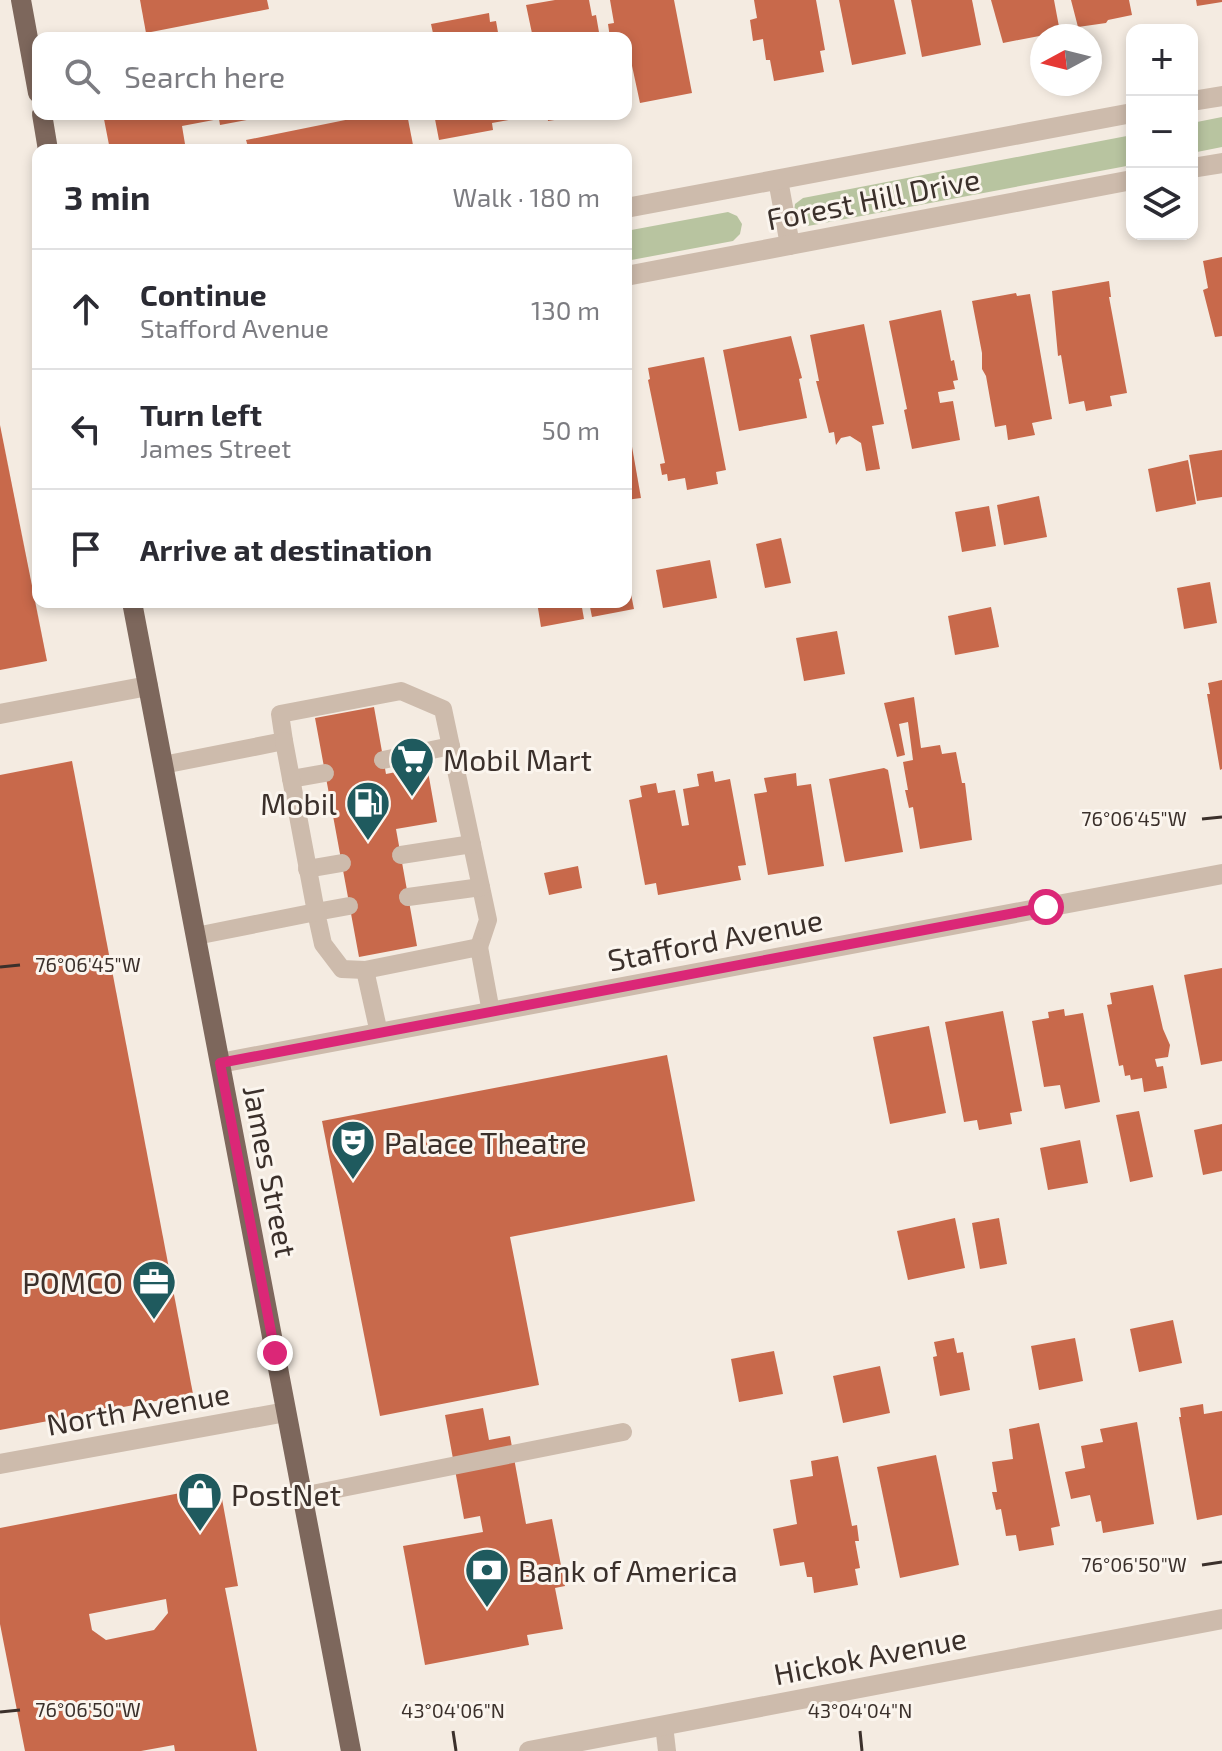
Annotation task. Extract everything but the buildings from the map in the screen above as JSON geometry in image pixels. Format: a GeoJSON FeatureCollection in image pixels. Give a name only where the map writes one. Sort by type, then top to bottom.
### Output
{"type":"FeatureCollection","features":[{"type":"Feature","properties":{"kind":"main road"},"geometry":{"type":"LineString","coordinates":[[21,0],[32,60]]}},
{"type":"Feature","properties":{"kind":"main road"},"geometry":{"type":"LineString","coordinates":[[43,120],[47,144]]}},
{"type":"Feature","properties":{"kind":"main road","name":"James Street"},"geometry":{"type":"LineString","coordinates":[[133,608],[351,1751]]}},
{"type":"Feature","properties":{"kind":"street"},"geometry":{"type":"LineString","coordinates":[[1198,100],[1222,96]]}},
{"type":"Feature","properties":{"kind":"street","name":"Forest Hill Drive"},"geometry":{"type":"LineString","coordinates":[[632,207],[1126,114]]}},
{"type":"Feature","properties":{"kind":"street"},"geometry":{"type":"LineString","coordinates":[[1198,167],[1222,163]]}},
{"type":"Feature","properties":{"kind":"street"},"geometry":{"type":"LineString","coordinates":[[778,180],[790,245]]}},
{"type":"Feature","properties":{"kind":"street","name":"Forest Hill Drive"},"geometry":{"type":"LineString","coordinates":[[632,275],[1126,181]]}},
{"type":"Feature","properties":{"kind":"street"},"geometry":{"type":"LineString","coordinates":[[0,714],[148,686]]}},
{"type":"Feature","properties":{"kind":"street","name":"Stafford Avenue"},"geometry":{"type":"LineString","coordinates":[[220,1063],[1222,874]]}},
{"type":"Feature","properties":{"kind":"street","name":"North Avenue"},"geometry":{"type":"LineString","coordinates":[[0,1464],[286,1412]]}},
{"type":"Feature","properties":{"kind":"street","name":"Hickok Avenue"},"geometry":{"type":"LineString","coordinates":[[529,1751],[1222,1619]]}},
{"type":"Feature","properties":{"kind":"lane"},"geometry":{"type":"LineString","coordinates":[[479,947],[365,970],[342,969],[323,944],[280,714],[401,691],[443,709],[488,920],[479,947],[491,1012]]}},
{"type":"Feature","properties":{"kind":"lane"},"geometry":{"type":"LineString","coordinates":[[163,765],[284,741]]}},
{"type":"Feature","properties":{"kind":"lane"},"geometry":{"type":"LineString","coordinates":[[383,760],[451,746]]}},
{"type":"Feature","properties":{"kind":"lane"},"geometry":{"type":"LineString","coordinates":[[291,779],[325,773]]}},
{"type":"Feature","properties":{"kind":"lane"},"geometry":{"type":"LineString","coordinates":[[401,855],[472,844]]}},
{"type":"Feature","properties":{"kind":"lane"},"geometry":{"type":"LineString","coordinates":[[307,869],[342,863]]}},
{"type":"Feature","properties":{"kind":"lane"},"geometry":{"type":"LineString","coordinates":[[408,897],[481,887]]}},
{"type":"Feature","properties":{"kind":"lane"},"geometry":{"type":"LineString","coordinates":[[196,936],[349,906]]}},
{"type":"Feature","properties":{"kind":"lane"},"geometry":{"type":"LineString","coordinates":[[365,970],[379,1033]]}},
{"type":"Feature","properties":{"kind":"lane"},"geometry":{"type":"LineString","coordinates":[[302,1496],[623,1432]]}},
{"type":"Feature","properties":{"kind":"lane"},"geometry":{"type":"LineString","coordinates":[[664,1725],[667,1751]]}},
{"type":"Feature","properties":{"kind":"green space"},"geometry":{"type":"Polygon","coordinates":[[[1222,117],[1222,147],[1198,152],[1198,122],[1222,117]]]}},
{"type":"Feature","properties":{"kind":"green space"},"geometry":{"type":"Polygon","coordinates":[[[1126,136],[1126,166],[808,226],[795,215],[795,204],[803,198],[1126,136]]]}},
{"type":"Feature","properties":{"kind":"green space"},"geometry":{"type":"Polygon","coordinates":[[[728,212],[737,216],[742,224],[740,234],[733,241],[632,260],[632,230],[728,212]]]}},
{"type":"Feature","properties":{"kind":"place","name":"Mobil Mart"},"geometry":{"type":"Point","coordinates":[412,798]}},
{"type":"Feature","properties":{"kind":"place","name":"Mobil"},"geometry":{"type":"Point","coordinates":[368,842]}},
{"type":"Feature","properties":{"kind":"place","name":"Palace Theatre"},"geometry":{"type":"Point","coordinates":[353,1181]}},
{"type":"Feature","properties":{"kind":"place","name":"POMCO"},"geometry":{"type":"Point","coordinates":[154,1321]}},
{"type":"Feature","properties":{"kind":"place","name":"PostNet"},"geometry":{"type":"Point","coordinates":[200,1533]}},
{"type":"Feature","properties":{"kind":"place","name":"Bank of America"},"geometry":{"type":"Point","coordinates":[487,1609]}},
{"type":"Feature","properties":{"kind":"route"},"geometry":{"type":"LineString","coordinates":[[275,1353],[220,1063],[1046,907]]}}]}
